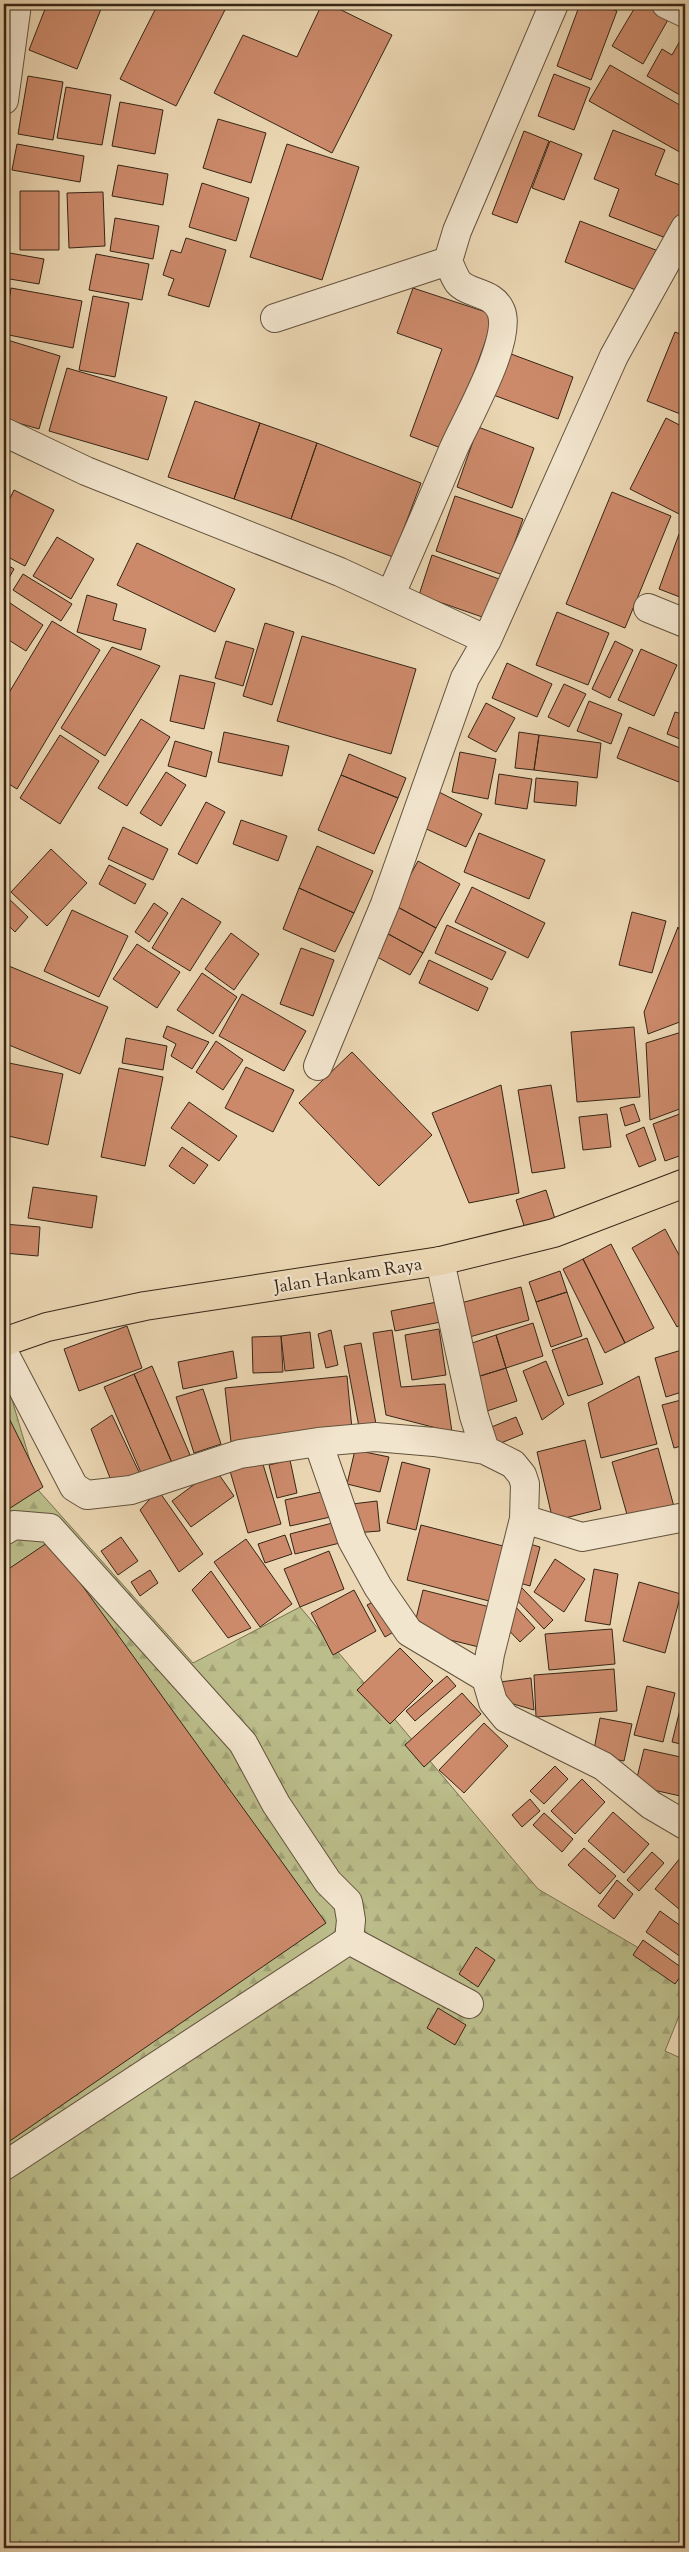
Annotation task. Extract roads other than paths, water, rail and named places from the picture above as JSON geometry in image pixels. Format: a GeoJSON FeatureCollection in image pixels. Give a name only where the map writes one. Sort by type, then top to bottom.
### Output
{"type":"FeatureCollection","features":[{"type":"Feature","properties":{"kind":"main road","name":"Jalan Hankam Raya"},"geometry":{"type":"LineString","coordinates":[[4,1342],[47,1327],[145,1306],[440,1261],[554,1233],[685,1183]]}},
{"type":"Feature","properties":{"kind":"street"},"geometry":{"type":"LineString","coordinates":[[4,100],[17,4]]}},
{"type":"Feature","properties":{"kind":"street"},"geometry":{"type":"LineString","coordinates":[[392,594],[455,446],[481,396],[500,337],[503,321],[501,310],[491,298],[459,283],[448,261],[457,231],[554,4]]}},
{"type":"Feature","properties":{"kind":"street"},"geometry":{"type":"LineString","coordinates":[[666,4],[685,13]]}},
{"type":"Feature","properties":{"kind":"street"},"geometry":{"type":"LineString","coordinates":[[318,1066],[385,904],[465,678],[487,640],[614,356],[685,228]]}},
{"type":"Feature","properties":{"kind":"street"},"geometry":{"type":"LineString","coordinates":[[275,318],[448,261]]}},
{"type":"Feature","properties":{"kind":"street"},"geometry":{"type":"LineString","coordinates":[[4,432],[86,471],[225,524],[392,594],[487,640]]}},
{"type":"Feature","properties":{"kind":"street"},"geometry":{"type":"LineString","coordinates":[[648,608],[685,623]]}},
{"type":"Feature","properties":{"kind":"street"},"geometry":{"type":"LineString","coordinates":[[440,1261],[474,1416],[484,1445]]}},
{"type":"Feature","properties":{"kind":"street"},"geometry":{"type":"LineString","coordinates":[[4,1353],[74,1487],[86,1495],[131,1490],[240,1454],[318,1442],[375,1437],[484,1445],[513,1464],[522,1475],[526,1492],[524,1519],[490,1654],[486,1678],[492,1702],[506,1718],[602,1766],[651,1805],[685,1825]]}},
{"type":"Feature","properties":{"kind":"street"},"geometry":{"type":"LineString","coordinates":[[318,1442],[352,1540],[378,1588],[409,1632],[486,1678]]}},
{"type":"Feature","properties":{"kind":"street"},"geometry":{"type":"LineString","coordinates":[[524,1519],[582,1537],[685,1517]]}},
{"type":"Feature","properties":{"kind":"street"},"geometry":{"type":"LineString","coordinates":[[4,1531],[14,1525],[50,1528],[243,1743],[276,1804],[328,1882],[348,1902],[351,1920],[349,1940]]}},
{"type":"Feature","properties":{"kind":"street"},"geometry":{"type":"LineString","coordinates":[[349,1940],[469,2004]]}},
{"type":"Feature","properties":{"kind":"street"},"geometry":{"type":"LineString","coordinates":[[4,2166],[349,1940]]}}]}
